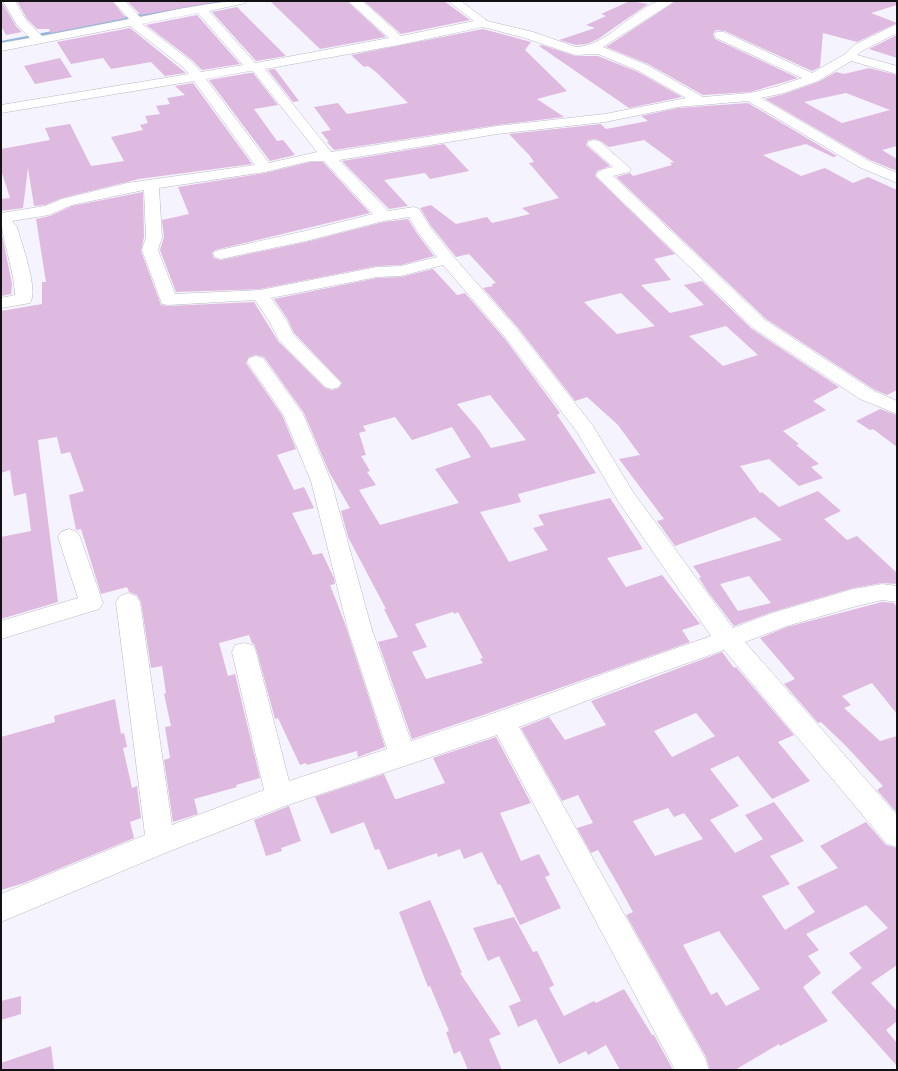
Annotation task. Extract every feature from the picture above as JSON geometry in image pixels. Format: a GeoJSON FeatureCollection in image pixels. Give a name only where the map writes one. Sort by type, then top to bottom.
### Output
{"type":"FeatureCollection","features":[{"type":"Feature","properties":{"kind":"street"},"geometry":{"type":"LineString","coordinates":[[9,1],[14,12],[34,36]]}},
{"type":"Feature","properties":{"kind":"street"},"geometry":{"type":"LineString","coordinates":[[119,1],[134,19],[187,64],[264,168]]}},
{"type":"Feature","properties":{"kind":"street"},"geometry":{"type":"LineString","coordinates":[[1,39],[34,36],[134,19],[204,4],[242,1]]}},
{"type":"Feature","properties":{"kind":"street"},"geometry":{"type":"LineString","coordinates":[[354,1],[363,7],[399,41]]}},
{"type":"Feature","properties":{"kind":"street"},"geometry":{"type":"LineString","coordinates":[[454,1],[484,23],[529,35],[575,51],[600,50],[643,68],[700,100]]}},
{"type":"Feature","properties":{"kind":"street"},"geometry":{"type":"LineString","coordinates":[[585,50],[606,42],[657,6],[669,1]]}},
{"type":"Feature","properties":{"kind":"street"},"geometry":{"type":"LineString","coordinates":[[204,4],[326,155],[384,216]]}},
{"type":"Feature","properties":{"kind":"street"},"geometry":{"type":"LineString","coordinates":[[1,109],[255,67],[399,41],[484,23]]}},
{"type":"Feature","properties":{"kind":"street"},"geometry":{"type":"LineString","coordinates":[[1,218],[50,210],[67,202],[127,188],[264,168],[310,157],[326,155],[338,156],[497,130],[605,118],[700,100],[750,97],[779,90],[813,78],[849,57],[858,48],[897,28]]}},
{"type":"Feature","properties":{"kind":"street"},"geometry":{"type":"LineString","coordinates":[[720,34],[813,78]]}},
{"type":"Feature","properties":{"kind":"street"},"geometry":{"type":"LineString","coordinates":[[1,47],[34,36]]}},
{"type":"Feature","properties":{"kind":"street"},"geometry":{"type":"LineString","coordinates":[[849,57],[897,70]]}},
{"type":"Feature","properties":{"kind":"street"},"geometry":{"type":"LineString","coordinates":[[750,97],[864,164],[897,179]]}},
{"type":"Feature","properties":{"kind":"street"},"geometry":{"type":"LineString","coordinates":[[594,144],[624,169],[609,172],[603,175],[759,324],[867,395],[897,408]]}},
{"type":"Feature","properties":{"kind":"street"},"geometry":{"type":"LineString","coordinates":[[151,185],[154,237],[150,250],[168,300],[260,295],[377,272],[401,271],[447,259]]}},
{"type":"Feature","properties":{"kind":"street"},"geometry":{"type":"LineString","coordinates":[[221,254],[306,236],[384,216],[414,212],[423,228],[447,259],[512,334],[586,430],[625,496],[718,627],[897,835]]}},
{"type":"Feature","properties":{"kind":"street"},"geometry":{"type":"LineString","coordinates":[[1,218],[9,227],[23,278],[24,299],[1,303]]}},
{"type":"Feature","properties":{"kind":"street"},"geometry":{"type":"LineString","coordinates":[[260,295],[278,321],[285,336],[332,383]]}},
{"type":"Feature","properties":{"kind":"street"},"geometry":{"type":"LineString","coordinates":[[256,362],[293,414],[320,481],[360,630],[402,754]]}},
{"type":"Feature","properties":{"kind":"street"},"geometry":{"type":"LineString","coordinates":[[1,630],[91,603],[69,536]]}},
{"type":"Feature","properties":{"kind":"street"},"geometry":{"type":"LineString","coordinates":[[1,908],[160,842],[279,796],[402,754],[503,722],[631,673],[729,639],[780,619],[853,598],[882,592],[897,594]]}},
{"type":"Feature","properties":{"kind":"street"},"geometry":{"type":"LineString","coordinates":[[128,602],[160,842]]}},
{"type":"Feature","properties":{"kind":"street"},"geometry":{"type":"LineString","coordinates":[[244,652],[279,796]]}},
{"type":"Feature","properties":{"kind":"street"},"geometry":{"type":"LineString","coordinates":[[503,722],[693,1070]]}},
{"type":"Feature","properties":{"kind":"building"},"geometry":{"type":"Polygon","coordinates":[[[1,1],[16,26],[22,32],[6,35],[1,26],[1,1]]]}},
{"type":"Feature","properties":{"kind":"building"},"geometry":{"type":"Polygon","coordinates":[[[17,1],[112,1],[126,18],[51,33],[49,29],[37,29],[27,19],[17,1]]]}},
{"type":"Feature","properties":{"kind":"building"},"geometry":{"type":"Polygon","coordinates":[[[127,1],[221,1],[141,15],[127,1]]]}},
{"type":"Feature","properties":{"kind":"building"},"geometry":{"type":"Polygon","coordinates":[[[270,1],[347,1],[386,37],[320,49],[270,1]]]}},
{"type":"Feature","properties":{"kind":"building"},"geometry":{"type":"Polygon","coordinates":[[[364,1],[444,1],[470,20],[401,34],[364,1]]]}},
{"type":"Feature","properties":{"kind":"building"},"geometry":{"type":"Polygon","coordinates":[[[630,1],[648,4],[598,39],[587,44],[576,45],[559,40],[595,28],[586,25],[606,16],[601,14],[630,1]]]}},
{"type":"Feature","properties":{"kind":"building"},"geometry":{"type":"Polygon","coordinates":[[[676,1],[897,1],[897,5],[871,13],[897,23],[857,42],[823,33],[820,67],[812,71],[725,31],[716,30],[713,34],[715,39],[798,78],[750,92],[703,95],[648,64],[606,47],[676,1]]]}},
{"type":"Feature","properties":{"kind":"building"},"geometry":{"type":"Polygon","coordinates":[[[237,7],[286,56],[256,61],[212,12],[237,7]]]}},
{"type":"Feature","properties":{"kind":"building"},"geometry":{"type":"Polygon","coordinates":[[[197,15],[240,64],[202,70],[192,60],[146,25],[197,15]]]}},
{"type":"Feature","properties":{"kind":"building"},"geometry":{"type":"Polygon","coordinates":[[[130,28],[186,73],[165,76],[151,62],[111,69],[103,58],[71,64],[57,42],[130,28]]]}},
{"type":"Feature","properties":{"kind":"building"},"geometry":{"type":"Polygon","coordinates":[[[483,29],[531,42],[525,50],[567,91],[537,99],[564,117],[497,125],[334,150],[327,142],[329,142],[321,132],[331,130],[314,107],[338,103],[347,114],[408,103],[377,73],[368,66],[364,67],[351,55],[483,29]]]}},
{"type":"Feature","properties":{"kind":"building"},"geometry":{"type":"Polygon","coordinates":[[[897,35],[897,58],[869,49],[897,35]]]}},
{"type":"Feature","properties":{"kind":"building"},"geometry":{"type":"Polygon","coordinates":[[[542,45],[575,56],[598,56],[638,72],[682,97],[629,108],[539,46],[542,45]]]}},
{"type":"Feature","properties":{"kind":"building"},"geometry":{"type":"Polygon","coordinates":[[[60,58],[72,77],[35,84],[24,66],[60,58]]]}},
{"type":"Feature","properties":{"kind":"building"},"geometry":{"type":"Polygon","coordinates":[[[869,68],[897,75],[897,146],[882,150],[897,159],[897,171],[870,160],[765,99],[818,82],[836,72],[844,74],[869,68]],[[846,93],[804,102],[842,123],[890,110],[846,93]]]}},
{"type":"Feature","properties":{"kind":"building"},"geometry":{"type":"Polygon","coordinates":[[[275,69],[299,101],[293,102],[268,70],[275,69]]]}},
{"type":"Feature","properties":{"kind":"building"},"geometry":{"type":"Polygon","coordinates":[[[253,73],[278,105],[254,109],[277,141],[283,140],[295,155],[270,161],[209,80],[253,73]]]}},
{"type":"Feature","properties":{"kind":"building"},"geometry":{"type":"Polygon","coordinates":[[[193,83],[252,164],[139,179],[62,198],[45,205],[34,206],[28,168],[23,208],[1,211],[1,199],[10,198],[1,170],[1,149],[50,140],[45,128],[70,124],[91,166],[124,161],[111,137],[143,130],[140,125],[148,123],[145,116],[160,114],[156,106],[170,104],[167,98],[185,95],[175,86],[193,83]]]}},
{"type":"Feature","properties":{"kind":"building"},"geometry":{"type":"Polygon","coordinates":[[[748,103],[837,156],[833,157],[806,144],[763,155],[801,176],[825,168],[853,183],[868,177],[897,190],[897,390],[887,395],[875,390],[766,319],[616,177],[630,173],[633,176],[672,165],[670,163],[674,162],[644,140],[609,147],[599,140],[594,139],[588,140],[586,145],[610,166],[597,171],[595,176],[675,254],[654,259],[671,280],[641,285],[670,313],[704,305],[684,285],[702,281],[752,329],[839,387],[813,401],[826,410],[783,431],[799,444],[796,445],[819,464],[811,467],[823,478],[799,486],[769,459],[740,466],[760,493],[762,492],[779,507],[818,491],[841,511],[824,519],[847,540],[857,536],[897,573],[897,584],[882,583],[853,588],[772,612],[734,626],[708,592],[699,578],[701,577],[693,566],[782,540],[755,517],[675,546],[657,521],[664,519],[619,459],[640,455],[618,425],[587,397],[575,401],[519,329],[483,288],[493,286],[492,284],[496,283],[469,254],[456,257],[431,226],[420,208],[431,205],[456,224],[487,217],[492,223],[530,214],[522,208],[559,198],[529,163],[534,162],[530,156],[509,134],[601,124],[606,129],[648,121],[641,116],[678,108],[748,103]],[[621,293],[584,302],[617,334],[655,326],[621,293]],[[726,326],[689,336],[723,366],[758,355],[726,326]],[[749,576],[720,584],[738,611],[771,603],[749,576]]]}},
{"type":"Feature","properties":{"kind":"building"},"geometry":{"type":"Polygon","coordinates":[[[444,144],[469,171],[430,179],[425,173],[384,180],[408,206],[389,209],[342,161],[444,144]]]}},
{"type":"Feature","properties":{"kind":"building"},"geometry":{"type":"Polygon","coordinates":[[[310,162],[323,162],[370,213],[215,250],[212,253],[214,258],[221,260],[306,242],[384,222],[408,219],[434,256],[401,265],[377,266],[260,289],[176,292],[160,250],[164,237],[162,220],[189,214],[178,187],[265,173],[310,162]]]}},
{"type":"Feature","properties":{"kind":"building"},"geometry":{"type":"Polygon","coordinates":[[[143,192],[144,237],[141,251],[161,305],[168,306],[254,302],[278,341],[325,388],[332,390],[339,388],[342,383],[294,333],[288,320],[274,299],[377,278],[401,277],[433,269],[457,295],[465,293],[505,339],[560,413],[557,415],[596,473],[518,494],[521,502],[480,512],[509,562],[548,550],[533,528],[544,525],[538,515],[610,498],[643,549],[607,558],[626,587],[662,575],[700,624],[682,630],[690,642],[412,739],[378,642],[398,637],[384,609],[386,609],[348,537],[341,511],[350,508],[329,472],[304,413],[264,357],[256,355],[249,357],[246,363],[282,415],[296,449],[277,455],[294,490],[304,487],[314,508],[292,513],[313,555],[322,553],[334,578],[335,584],[330,585],[344,621],[385,747],[358,757],[357,751],[307,765],[306,763],[300,765],[278,718],[275,719],[257,652],[249,635],[219,643],[228,676],[235,674],[260,778],[236,785],[237,787],[194,799],[198,814],[173,822],[164,760],[170,758],[165,727],[171,726],[164,694],[166,693],[162,666],[151,668],[141,602],[137,595],[129,592],[127,587],[101,594],[81,529],[76,530],[69,495],[84,491],[70,452],[61,454],[57,437],[38,440],[58,602],[1,619],[1,537],[31,531],[26,493],[14,496],[10,470],[1,473],[1,311],[42,304],[42,282],[46,282],[36,219],[50,216],[72,206],[143,192]],[[490,395],[457,404],[479,430],[491,448],[526,440],[490,395]],[[395,417],[363,426],[366,431],[359,433],[366,455],[361,456],[370,471],[367,472],[376,485],[359,490],[380,525],[459,503],[435,469],[471,457],[452,427],[412,440],[395,417]],[[453,612],[415,624],[427,647],[412,652],[426,679],[483,663],[480,659],[483,658],[458,612],[454,614],[453,612]]]}},
{"type":"Feature","properties":{"kind":"building"},"geometry":{"type":"Polygon","coordinates":[[[1,230],[12,284],[11,294],[1,296],[1,230]]]}},
{"type":"Feature","properties":{"kind":"building"},"geometry":{"type":"Polygon","coordinates":[[[880,409],[897,415],[897,447],[873,429],[870,430],[856,421],[880,409]]]}},
{"type":"Feature","properties":{"kind":"building"},"geometry":{"type":"Polygon","coordinates":[[[882,602],[894,603],[897,607],[897,714],[872,683],[842,696],[851,705],[844,708],[880,741],[897,736],[897,813],[877,790],[883,786],[846,746],[821,722],[818,723],[784,684],[795,679],[760,638],[787,627],[882,602]]]}},
{"type":"Feature","properties":{"kind":"building"},"geometry":{"type":"Polygon","coordinates":[[[722,652],[734,668],[736,667],[794,735],[778,742],[810,781],[772,799],[738,756],[710,769],[739,806],[710,820],[735,853],[763,839],[745,815],[774,802],[804,841],[770,856],[790,884],[762,896],[785,930],[815,912],[797,887],[838,868],[820,846],[866,822],[886,845],[897,848],[897,965],[871,983],[897,1011],[897,1021],[886,1030],[897,1043],[897,1066],[831,992],[862,968],[849,953],[888,928],[866,905],[806,934],[819,950],[808,956],[821,973],[803,987],[828,1021],[780,1046],[779,1044],[735,1070],[710,1070],[706,1057],[626,915],[633,912],[598,850],[591,853],[577,828],[593,823],[578,795],[562,801],[521,728],[549,717],[565,740],[606,725],[591,701],[722,652]],[[696,713],[654,731],[672,757],[715,736],[696,713]],[[668,808],[633,821],[655,856],[703,839],[684,813],[674,817],[668,808]],[[719,931],[683,945],[711,995],[717,992],[726,1006],[760,989],[719,931]]]}},
{"type":"Feature","properties":{"kind":"building"},"geometry":{"type":"Polygon","coordinates":[[[115,699],[121,734],[124,733],[127,747],[123,748],[132,788],[137,786],[141,818],[130,822],[134,838],[24,883],[1,890],[1,737],[55,722],[54,716],[115,699]]]}},
{"type":"Feature","properties":{"kind":"building"},"geometry":{"type":"Polygon","coordinates":[[[496,737],[531,803],[500,813],[521,861],[539,854],[550,875],[545,877],[561,908],[520,925],[482,852],[464,859],[460,849],[438,857],[437,853],[388,870],[379,849],[375,850],[364,822],[331,834],[315,797],[384,774],[395,799],[397,799],[445,783],[433,758],[496,737]]]}},
{"type":"Feature","properties":{"kind":"building"},"geometry":{"type":"Polygon","coordinates":[[[289,806],[301,841],[281,848],[282,851],[266,856],[254,820],[289,806]]]}},
{"type":"Feature","properties":{"kind":"building"},"geometry":{"type":"Polygon","coordinates":[[[430,900],[462,973],[460,973],[501,1034],[489,1039],[502,1070],[468,1070],[460,1051],[454,1054],[446,1032],[449,1031],[430,986],[428,987],[399,912],[430,900]]]}},
{"type":"Feature","properties":{"kind":"building"},"geometry":{"type":"Polygon","coordinates":[[[514,917],[533,952],[537,951],[554,985],[549,988],[564,1016],[594,1001],[596,1003],[624,989],[652,1035],[654,1035],[673,1070],[620,1070],[606,1045],[588,1055],[586,1051],[559,1064],[536,1019],[518,1027],[509,1006],[521,1001],[499,956],[488,961],[473,928],[514,917]]]}},
{"type":"Feature","properties":{"kind":"building"},"geometry":{"type":"Polygon","coordinates":[[[21,996],[21,1014],[1,1020],[1,1001],[21,996]]]}},
{"type":"Feature","properties":{"kind":"building"},"geometry":{"type":"Polygon","coordinates":[[[51,1046],[54,1070],[1,1070],[1,1063],[51,1046]]]}},
{"type":"Feature","properties":{"kind":"waterway"},"geometry":{"type":"LineString","coordinates":[[1,44],[221,1]]}}]}
